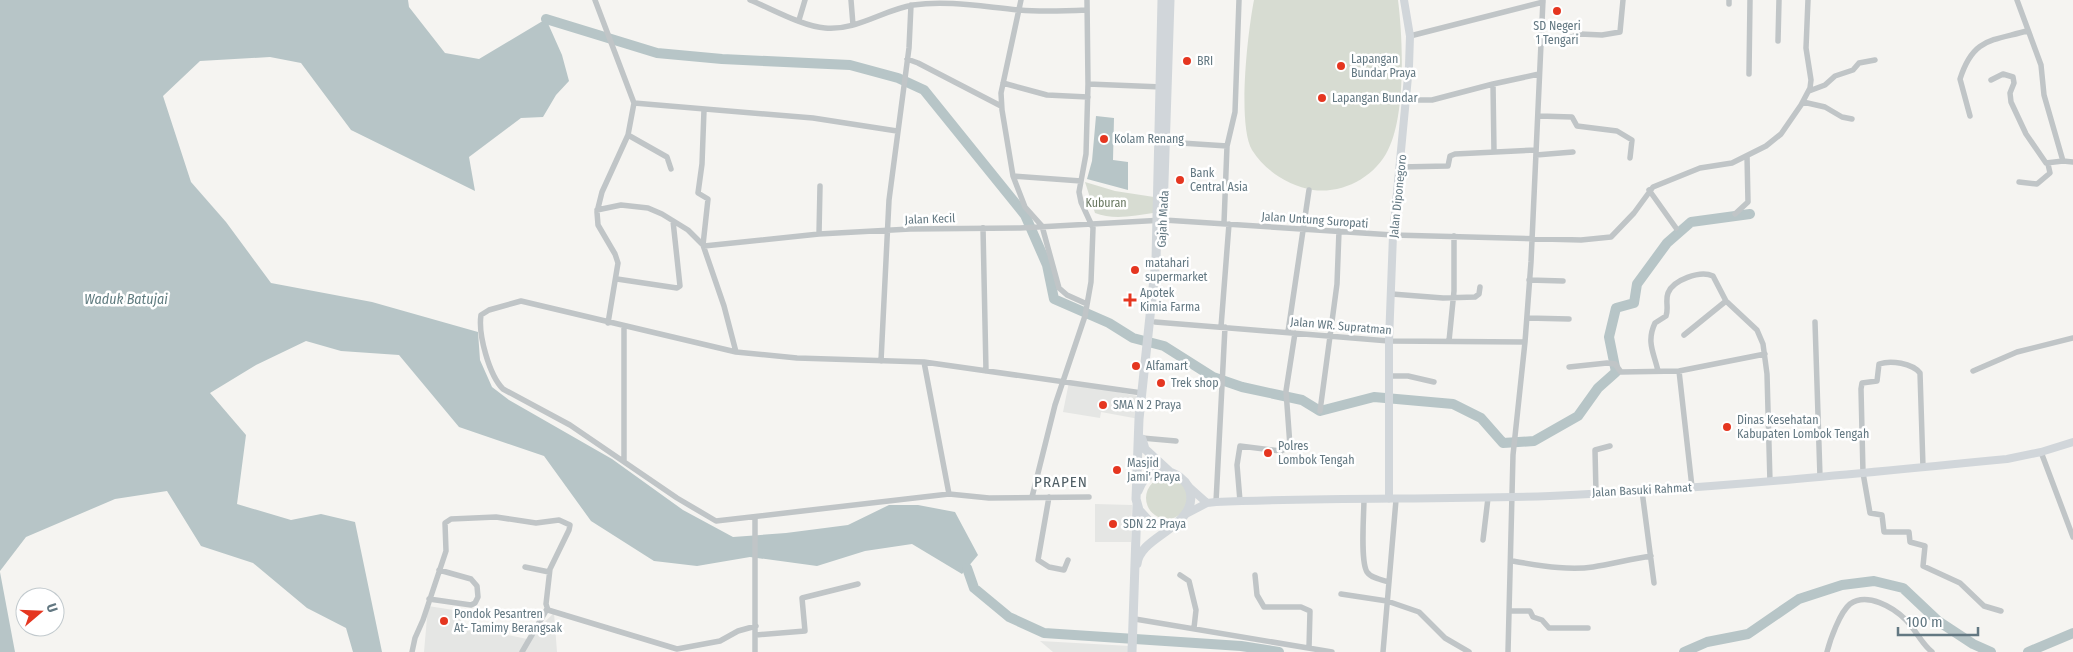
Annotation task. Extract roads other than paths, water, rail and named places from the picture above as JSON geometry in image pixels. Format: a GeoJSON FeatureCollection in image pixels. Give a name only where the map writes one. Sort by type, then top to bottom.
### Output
{"type":"FeatureCollection","features":[{"type":"Feature","properties":{"kind":"highway","name":"Gajah Mada"},"geometry":{"type":"LineString","coordinates":[[1152,332],[1155,322],[1160,220],[1163,87],[1162,0]]}},
{"type":"Feature","properties":{"kind":"highway","name":"Gajah Mada"},"geometry":{"type":"LineString","coordinates":[[1152,332],[1166,142],[1163,87],[1170,0]]}},
{"type":"Feature","properties":{"kind":"highway"},"geometry":{"type":"LineString","coordinates":[[1133,631],[1139,554],[1186,514],[1191,500],[1188,486],[1184,480],[1170,472],[1145,449],[1142,438],[1152,332]]}},
{"type":"Feature","properties":{"kind":"highway"},"geometry":{"type":"LineString","coordinates":[[1133,652],[1142,393],[1150,348]]}},
{"type":"Feature","properties":{"kind":"highway"},"geometry":{"type":"LineString","coordinates":[[1138,492],[1142,482],[1150,475],[1170,472]]}},
{"type":"Feature","properties":{"kind":"highway"},"geometry":{"type":"LineString","coordinates":[[1137,504],[1149,521],[1158,525],[1174,525]]}},
{"type":"Feature","properties":{"kind":"main road","name":"Jalan Diponegoro"},"geometry":{"type":"LineString","coordinates":[[1392,499],[1389,341],[1393,234],[1410,36],[1404,0]]}},
{"type":"Feature","properties":{"kind":"main road","name":"Jalan Basuki Rahmat"},"geometry":{"type":"LineString","coordinates":[[1207,502],[1488,498],[1642,491],[1770,482],[2007,459],[2041,452],[2073,442]]}},
{"type":"Feature","properties":{"kind":"main road"},"geometry":{"type":"LineString","coordinates":[[1186,514],[1207,502],[1188,486]]}},
{"type":"Feature","properties":{"kind":"street"},"geometry":{"type":"LineString","coordinates":[[595,0],[622,67],[634,103],[628,135],[602,192],[597,210],[598,225],[618,261],[608,322]]}},
{"type":"Feature","properties":{"kind":"street"},"geometry":{"type":"LineString","coordinates":[[750,0],[824,28],[853,25],[911,5],[986,3],[1019,10],[1087,10]]}},
{"type":"Feature","properties":{"kind":"street"},"geometry":{"type":"LineString","coordinates":[[799,20],[805,0]]}},
{"type":"Feature","properties":{"kind":"street"},"geometry":{"type":"LineString","coordinates":[[851,0],[853,25]]}},
{"type":"Feature","properties":{"kind":"street"},"geometry":{"type":"LineString","coordinates":[[1021,0],[1003,83],[1001,106],[1013,176],[1025,207],[1039,227],[1058,288],[1067,296],[1086,306]]}},
{"type":"Feature","properties":{"kind":"street"},"geometry":{"type":"LineString","coordinates":[[1032,497],[1063,380],[1084,316],[1093,250],[1091,224],[1080,196],[1087,149],[1087,0]]}},
{"type":"Feature","properties":{"kind":"street"},"geometry":{"type":"LineString","coordinates":[[1216,502],[1222,376],[1227,146],[1235,112],[1238,0]]}},
{"type":"Feature","properties":{"kind":"street"},"geometry":{"type":"LineString","coordinates":[[1540,41],[1559,41],[1580,34],[1602,35],[1620,32],[1623,0]]}},
{"type":"Feature","properties":{"kind":"street"},"geometry":{"type":"LineString","coordinates":[[1749,74],[1750,0]]}},
{"type":"Feature","properties":{"kind":"street"},"geometry":{"type":"LineString","coordinates":[[1778,0],[1778,41]]}},
{"type":"Feature","properties":{"kind":"street"},"geometry":{"type":"LineString","coordinates":[[1676,228],[1649,190],[1693,171],[1724,166],[1766,146],[1781,134],[1803,102],[1811,80],[1806,48],[1808,0]]}},
{"type":"Feature","properties":{"kind":"street"},"geometry":{"type":"LineString","coordinates":[[2017,0],[2041,65],[2044,95],[2063,161]]}},
{"type":"Feature","properties":{"kind":"street"},"geometry":{"type":"LineString","coordinates":[[1410,36],[1543,1],[1540,41],[1539,116],[1527,318],[1513,455],[1511,497],[1512,561],[1508,652]]}},
{"type":"Feature","properties":{"kind":"street"},"geometry":{"type":"LineString","coordinates":[[881,361],[887,230],[897,130],[907,59],[911,5]]}},
{"type":"Feature","properties":{"kind":"street"},"geometry":{"type":"LineString","coordinates":[[1970,116],[1960,79],[1976,48],[1986,42],[2027,31]]}},
{"type":"Feature","properties":{"kind":"street"},"geometry":{"type":"LineString","coordinates":[[907,59],[1001,106]]}},
{"type":"Feature","properties":{"kind":"street"},"geometry":{"type":"LineString","coordinates":[[1808,91],[1825,85],[1835,76],[1853,70],[1859,62],[1875,60]]}},
{"type":"Feature","properties":{"kind":"street"},"geometry":{"type":"LineString","coordinates":[[1406,100],[1430,101],[1539,74]]}},
{"type":"Feature","properties":{"kind":"street"},"geometry":{"type":"LineString","coordinates":[[1991,80],[2001,74],[2013,77],[2014,83],[2010,93],[2011,102],[2031,143],[2048,164],[2050,173],[2037,184],[2020,182]]}},
{"type":"Feature","properties":{"kind":"street"},"geometry":{"type":"LineString","coordinates":[[1003,83],[1047,95],[1088,97]]}},
{"type":"Feature","properties":{"kind":"street"},"geometry":{"type":"LineString","coordinates":[[1088,84],[1163,87]]}},
{"type":"Feature","properties":{"kind":"street"},"geometry":{"type":"LineString","coordinates":[[1493,84],[1494,152]]}},
{"type":"Feature","properties":{"kind":"street"},"geometry":{"type":"LineString","coordinates":[[1803,102],[1825,107],[1842,117],[1852,119]]}},
{"type":"Feature","properties":{"kind":"street"},"geometry":{"type":"LineString","coordinates":[[634,103],[814,118],[897,130]]}},
{"type":"Feature","properties":{"kind":"street"},"geometry":{"type":"LineString","coordinates":[[704,110],[702,164],[698,193],[708,199],[704,245],[726,312],[736,352]]}},
{"type":"Feature","properties":{"kind":"street"},"geometry":{"type":"LineString","coordinates":[[1539,116],[1572,117],[1577,126],[1617,131],[1632,140],[1630,158]]}},
{"type":"Feature","properties":{"kind":"street"},"geometry":{"type":"LineString","coordinates":[[628,135],[667,157],[671,169]]}},
{"type":"Feature","properties":{"kind":"street"},"geometry":{"type":"LineString","coordinates":[[1166,142],[1227,146]]}},
{"type":"Feature","properties":{"kind":"street"},"geometry":{"type":"LineString","coordinates":[[1400,167],[1446,167],[1449,166],[1452,155],[1494,152],[1573,152]]}},
{"type":"Feature","properties":{"kind":"street"},"geometry":{"type":"LineString","coordinates":[[1735,214],[1748,202],[1748,156]]}},
{"type":"Feature","properties":{"kind":"street"},"geometry":{"type":"LineString","coordinates":[[2048,164],[2063,161],[2073,162]]}},
{"type":"Feature","properties":{"kind":"street"},"geometry":{"type":"LineString","coordinates":[[1013,176],[1081,181]]}},
{"type":"Feature","properties":{"kind":"street"},"geometry":{"type":"LineString","coordinates":[[820,186],[820,234]]}},
{"type":"Feature","properties":{"kind":"street"},"geometry":{"type":"LineString","coordinates":[[1240,501],[1237,466],[1239,447],[1281,451],[1290,447],[1286,391],[1291,332],[1309,190]]}},
{"type":"Feature","properties":{"kind":"street","name":"Jalan Untung Suropati"},"geometry":{"type":"LineString","coordinates":[[1160,220],[1304,230],[1581,240],[1611,237],[1634,213],[1649,190]]}},
{"type":"Feature","properties":{"kind":"street"},"geometry":{"type":"LineString","coordinates":[[597,210],[621,205],[639,206],[662,214],[691,232],[704,245]]}},
{"type":"Feature","properties":{"kind":"street","name":"Jalan Kecil"},"geometry":{"type":"LineString","coordinates":[[704,245],[887,230],[1020,228],[1160,220]]}},
{"type":"Feature","properties":{"kind":"street"},"geometry":{"type":"LineString","coordinates":[[616,279],[677,288],[680,286],[673,221]]}},
{"type":"Feature","properties":{"kind":"street"},"geometry":{"type":"LineString","coordinates":[[983,228],[986,371]]}},
{"type":"Feature","properties":{"kind":"street"},"geometry":{"type":"LineString","coordinates":[[1320,411],[1336,284],[1339,231]]}},
{"type":"Feature","properties":{"kind":"street"},"geometry":{"type":"LineString","coordinates":[[1449,341],[1454,298],[1454,236]]}},
{"type":"Feature","properties":{"kind":"street"},"geometry":{"type":"LineString","coordinates":[[1658,371],[1651,351],[1650,338],[1655,323],[1666,316],[1666,298],[1671,288],[1687,278],[1709,275],[1716,280],[1726,302],[1757,330],[1765,354],[1770,482]]}},
{"type":"Feature","properties":{"kind":"street"},"geometry":{"type":"LineString","coordinates":[[1529,280],[1563,281]]}},
{"type":"Feature","properties":{"kind":"street"},"geometry":{"type":"LineString","coordinates":[[1392,294],[1454,298],[1476,297],[1480,287]]}},
{"type":"Feature","properties":{"kind":"street"},"geometry":{"type":"LineString","coordinates":[[1089,497],[989,498],[949,494],[724,521],[712,519],[677,498],[570,424],[509,393],[501,386],[488,359],[480,323],[482,313],[519,301],[736,352],[797,358],[924,362],[1063,380],[1142,393]]}},
{"type":"Feature","properties":{"kind":"street"},"geometry":{"type":"LineString","coordinates":[[1684,336],[1726,302]]}},
{"type":"Feature","properties":{"kind":"street"},"geometry":{"type":"LineString","coordinates":[[1527,318],[1569,319]]}},
{"type":"Feature","properties":{"kind":"street","name":"Jalan WR. Supratman"},"geometry":{"type":"LineString","coordinates":[[1155,322],[1389,341],[1525,342]]}},
{"type":"Feature","properties":{"kind":"street"},"geometry":{"type":"LineString","coordinates":[[1816,322],[1820,477]]}},
{"type":"Feature","properties":{"kind":"street"},"geometry":{"type":"LineString","coordinates":[[624,326],[624,460]]}},
{"type":"Feature","properties":{"kind":"street"},"geometry":{"type":"LineString","coordinates":[[1973,371],[2017,352],[2073,338]]}},
{"type":"Feature","properties":{"kind":"street"},"geometry":{"type":"LineString","coordinates":[[1569,367],[1608,363],[1615,364],[1621,372],[1679,371],[1765,354]]}},
{"type":"Feature","properties":{"kind":"street"},"geometry":{"type":"LineString","coordinates":[[924,362],[949,494]]}},
{"type":"Feature","properties":{"kind":"street"},"geometry":{"type":"LineString","coordinates":[[1922,467],[1920,373],[1918,370],[1897,362],[1882,362],[1878,364],[1880,373],[1877,381],[1865,382],[1861,386],[1863,473],[1870,512],[1882,515],[1884,532],[1910,532],[1910,542],[1925,547],[1924,566],[1953,579],[1984,606],[2001,611]]}},
{"type":"Feature","properties":{"kind":"street"},"geometry":{"type":"LineString","coordinates":[[1679,371],[1692,487]]}},
{"type":"Feature","properties":{"kind":"street"},"geometry":{"type":"LineString","coordinates":[[1390,376],[1408,376],[1434,382]]}},
{"type":"Feature","properties":{"kind":"street"},"geometry":{"type":"LineString","coordinates":[[1142,438],[1176,441]]}},
{"type":"Feature","properties":{"kind":"street"},"geometry":{"type":"LineString","coordinates":[[1596,493],[1595,450],[1610,446]]}},
{"type":"Feature","properties":{"kind":"street"},"geometry":{"type":"LineString","coordinates":[[2041,452],[2073,538]]}},
{"type":"Feature","properties":{"kind":"street"},"geometry":{"type":"LineString","coordinates":[[1642,491],[1654,584]]}},
{"type":"Feature","properties":{"kind":"street"},"geometry":{"type":"LineString","coordinates":[[1049,497],[1038,560],[1040,564],[1049,568],[1064,570],[1068,560]]}},
{"type":"Feature","properties":{"kind":"street"},"geometry":{"type":"LineString","coordinates":[[1483,540],[1488,498]]}},
{"type":"Feature","properties":{"kind":"street"},"geometry":{"type":"LineString","coordinates":[[1364,499],[1363,548],[1366,568],[1371,575],[1389,582]]}},
{"type":"Feature","properties":{"kind":"street"},"geometry":{"type":"LineString","coordinates":[[1383,652],[1389,582],[1392,499]]}},
{"type":"Feature","properties":{"kind":"street"},"geometry":{"type":"LineString","coordinates":[[412,652],[447,543],[445,526],[447,521],[496,517],[532,523],[559,520],[570,525],[549,572],[547,609],[522,652]]}},
{"type":"Feature","properties":{"kind":"street"},"geometry":{"type":"LineString","coordinates":[[755,517],[755,652]]}},
{"type":"Feature","properties":{"kind":"street"},"geometry":{"type":"LineString","coordinates":[[1512,561],[1549,566],[1592,567],[1651,556]]}},
{"type":"Feature","properties":{"kind":"street"},"geometry":{"type":"LineString","coordinates":[[525,567],[549,572]]}},
{"type":"Feature","properties":{"kind":"street"},"geometry":{"type":"LineString","coordinates":[[429,600],[471,605],[475,603],[478,596],[478,586],[471,579],[439,570]]}},
{"type":"Feature","properties":{"kind":"street"},"geometry":{"type":"LineString","coordinates":[[1180,575],[1189,581],[1196,610],[1194,628]]}},
{"type":"Feature","properties":{"kind":"street"},"geometry":{"type":"LineString","coordinates":[[1255,575],[1257,595],[1264,607],[1301,607],[1310,610],[1308,648]]}},
{"type":"Feature","properties":{"kind":"street"},"geometry":{"type":"LineString","coordinates":[[756,635],[805,631],[802,597],[858,584]]}},
{"type":"Feature","properties":{"kind":"street"},"geometry":{"type":"LineString","coordinates":[[1341,594],[1387,601],[1420,612],[1448,641],[1469,652]]}},
{"type":"Feature","properties":{"kind":"street"},"geometry":{"type":"LineString","coordinates":[[1827,652],[1842,614],[1851,604],[1863,600],[1879,602],[1897,612],[1932,652]]}},
{"type":"Feature","properties":{"kind":"street"},"geometry":{"type":"LineString","coordinates":[[547,609],[677,649],[720,641],[738,631],[756,626]]}},
{"type":"Feature","properties":{"kind":"street"},"geometry":{"type":"LineString","coordinates":[[1510,611],[1521,609],[1530,611],[1534,617],[1542,620],[1549,628],[1588,628]]}},
{"type":"Feature","properties":{"kind":"street"},"geometry":{"type":"LineString","coordinates":[[1135,619],[1329,652]]}},
{"type":"Feature","properties":{"kind":"water","name":"Waduk Batujai"},"geometry":{"type":"Polygon","coordinates":[[[0,0],[408,0],[409,7],[445,53],[479,59],[546,19],[562,55],[569,81],[556,95],[543,117],[521,118],[469,157],[475,191],[351,130],[301,63],[270,57],[200,61],[163,96],[191,182],[226,222],[271,283],[372,302],[478,332],[480,360],[492,387],[509,400],[612,459],[683,510],[733,537],[786,533],[848,525],[889,505],[918,505],[955,512],[978,555],[962,574],[912,544],[865,551],[817,566],[750,557],[697,566],[654,561],[591,521],[544,456],[459,427],[399,355],[341,351],[306,341],[256,365],[210,393],[246,435],[237,504],[291,520],[321,514],[355,522],[382,652],[353,652],[346,628],[307,608],[253,563],[201,546],[167,491],[115,499],[26,537],[0,571],[0,0]]]}},
{"type":"Feature","properties":{"kind":"water","name":"Kolam Renang"},"geometry":{"type":"Polygon","coordinates":[[[1096,116],[1114,118],[1113,160],[1128,162],[1128,190],[1087,179],[1092,161],[1096,116]]]}},
{"type":"Feature","properties":{"kind":"water"},"geometry":{"type":"Polygon","coordinates":[[[0,572],[15,652],[0,652],[0,572]]]}},
{"type":"Feature","properties":{"kind":"waterway"},"geometry":{"type":"LineString","coordinates":[[546,19],[657,53],[722,59],[850,65],[898,78],[924,90],[1025,215],[1047,265],[1054,299],[1109,323],[1133,338],[1164,346],[1213,377],[1242,387],[1302,400],[1320,411],[1374,397],[1453,404],[1481,418],[1503,443],[1534,441],[1578,416],[1598,388],[1616,372],[1609,337],[1616,308],[1634,303],[1637,284],[1667,243],[1691,222],[1750,214]]}},
{"type":"Feature","properties":{"kind":"waterway"},"geometry":{"type":"LineString","coordinates":[[967,568],[974,588],[1009,617],[1044,633],[1241,646],[1279,652]]}},
{"type":"Feature","properties":{"kind":"waterway"},"geometry":{"type":"LineString","coordinates":[[1684,652],[1707,642],[1748,634],[1799,599],[1842,585],[1874,581],[1903,588],[1938,621],[1973,644],[1991,652]]}},
{"type":"Feature","properties":{"kind":"waterway"},"geometry":{"type":"LineString","coordinates":[[2028,652],[2073,633]]}},
{"type":"Feature","properties":{"kind":"place","name":"SD Negeri 1 Tengari"},"geometry":{"type":"Point","coordinates":[1557,11]}},
{"type":"Feature","properties":{"kind":"place","name":"BRI"},"geometry":{"type":"Point","coordinates":[1187,61]}},
{"type":"Feature","properties":{"kind":"place","name":"Lapangan Bundar Praya"},"geometry":{"type":"Point","coordinates":[1341,66]}},
{"type":"Feature","properties":{"kind":"place","name":"Lapangan Bundar"},"geometry":{"type":"Point","coordinates":[1322,98]}},
{"type":"Feature","properties":{"kind":"place","name":"Kolam Renang"},"geometry":{"type":"Point","coordinates":[1104,139]}},
{"type":"Feature","properties":{"kind":"place","name":"Bank Central Asia"},"geometry":{"type":"Point","coordinates":[1180,180]}},
{"type":"Feature","properties":{"kind":"place","name":"matahari supermarket"},"geometry":{"type":"Point","coordinates":[1135,270]}},
{"type":"Feature","properties":{"kind":"place","name":"Apotek Kimia Farma"},"geometry":{"type":"Point","coordinates":[1130,300]}},
{"type":"Feature","properties":{"kind":"place","name":"Alfamart"},"geometry":{"type":"Point","coordinates":[1136,366]}},
{"type":"Feature","properties":{"kind":"place","name":"Trek shop"},"geometry":{"type":"Point","coordinates":[1161,383]}},
{"type":"Feature","properties":{"kind":"place","name":"SMA N 2 Praya"},"geometry":{"type":"Point","coordinates":[1103,405]}},
{"type":"Feature","properties":{"kind":"place","name":"Dinas Kesehatan Kabupaten Lombok Tengah"},"geometry":{"type":"Point","coordinates":[1727,427]}},
{"type":"Feature","properties":{"kind":"place","name":"Polres Lombok Tengah"},"geometry":{"type":"Point","coordinates":[1268,453]}},
{"type":"Feature","properties":{"kind":"place","name":"Masjid Jami' Praya"},"geometry":{"type":"Point","coordinates":[1117,470]}},
{"type":"Feature","properties":{"kind":"place","name":"SDN 22 Praya"},"geometry":{"type":"Point","coordinates":[1113,524]}},
{"type":"Feature","properties":{"kind":"place","name":"Pondok Pesantren At- Tamimy Berangsak"},"geometry":{"type":"Point","coordinates":[444,621]}},
{"type":"Feature","properties":{"kind":"district","name":"PRAPEN"},"geometry":{"type":"Point","coordinates":[1061,482]}},
{"type":"Feature","properties":{"kind":"park label","name":"Kuburan"},"geometry":{"type":"Point","coordinates":[1106,203]}}]}
